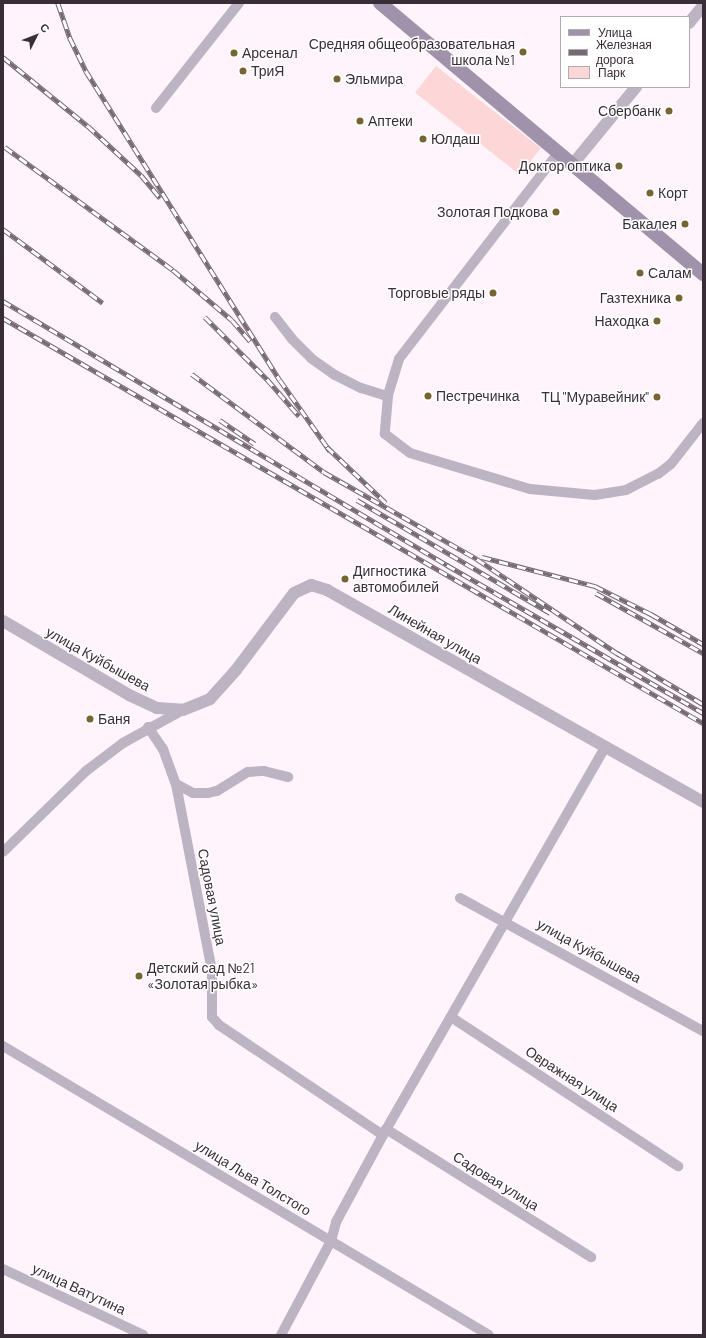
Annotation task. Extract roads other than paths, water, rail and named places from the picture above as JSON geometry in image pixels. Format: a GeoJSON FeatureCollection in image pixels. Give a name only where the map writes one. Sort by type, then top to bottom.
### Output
{"type":"FeatureCollection","features":[{"type":"Feature","properties":{"kind":"main road"},"geometry":{"type":"LineString","coordinates":[[380,3],[703,274]]}},
{"type":"Feature","properties":{"kind":"street"},"geometry":{"type":"LineString","coordinates":[[156,108],[240,3]]}},
{"type":"Feature","properties":{"kind":"street"},"geometry":{"type":"LineString","coordinates":[[690,22],[703,6]]}},
{"type":"Feature","properties":{"kind":"street"},"geometry":{"type":"LineString","coordinates":[[572,165],[635,88]]}},
{"type":"Feature","properties":{"kind":"street"},"geometry":{"type":"LineString","coordinates":[[558,153],[399,359],[388,396],[385,434],[410,453],[530,489],[595,495],[626,490],[658,474],[675,459],[703,423]]}},
{"type":"Feature","properties":{"kind":"street"},"geometry":{"type":"LineString","coordinates":[[275,317],[292,339],[318,363],[361,388],[388,396]]}},
{"type":"Feature","properties":{"kind":"street","name":"Линейная улица"},"geometry":{"type":"LineString","coordinates":[[183,710],[210,699],[236,670],[294,593],[311,585],[327,590],[703,802]]}},
{"type":"Feature","properties":{"kind":"street","name":"улица Куйбышева"},"geometry":{"type":"LineString","coordinates":[[3,621],[129,695],[157,708],[183,710]]}},
{"type":"Feature","properties":{"kind":"street"},"geometry":{"type":"LineString","coordinates":[[3,852],[86,771],[148,727],[183,710]]}},
{"type":"Feature","properties":{"kind":"street","name":"Садовая улица"},"geometry":{"type":"LineString","coordinates":[[148,727],[163,749],[176,784],[212,971],[212,1017],[219,1025],[384,1132],[591,1257]]}},
{"type":"Feature","properties":{"kind":"street"},"geometry":{"type":"LineString","coordinates":[[281,1335],[331,1241],[336,1222],[384,1132],[605,748]]}},
{"type":"Feature","properties":{"kind":"street"},"geometry":{"type":"LineString","coordinates":[[176,784],[193,793],[208,794],[217,791],[248,772],[264,771],[288,777]]}},
{"type":"Feature","properties":{"kind":"street","name":"улица Куйбышева"},"geometry":{"type":"LineString","coordinates":[[460,898],[703,1031]]}},
{"type":"Feature","properties":{"kind":"street","name":"Овражная улица"},"geometry":{"type":"LineString","coordinates":[[451,1017],[678,1166]]}},
{"type":"Feature","properties":{"kind":"street","name":"улица Льва Толстого"},"geometry":{"type":"LineString","coordinates":[[3,1046],[489,1335]]}},
{"type":"Feature","properties":{"kind":"street","name":"улица Ватутина"},"geometry":{"type":"LineString","coordinates":[[3,1269],[143,1335]]}},
{"type":"Feature","properties":{"kind":"railway"},"geometry":{"type":"LineString","coordinates":[[58,3],[70,38],[86,71],[280,380],[330,451]]}},
{"type":"Feature","properties":{"kind":"railway"},"geometry":{"type":"LineString","coordinates":[[3,57],[88,126],[141,175],[160,198]]}},
{"type":"Feature","properties":{"kind":"railway"},"geometry":{"type":"LineString","coordinates":[[5,147],[173,270],[232,320],[250,341]]}},
{"type":"Feature","properties":{"kind":"railway"},"geometry":{"type":"LineString","coordinates":[[3,229],[103,303]]}},
{"type":"Feature","properties":{"kind":"railway"},"geometry":{"type":"LineString","coordinates":[[3,301],[447,565],[703,713]]}},
{"type":"Feature","properties":{"kind":"railway"},"geometry":{"type":"LineString","coordinates":[[205,317],[267,379],[299,416]]}},
{"type":"Feature","properties":{"kind":"railway"},"geometry":{"type":"LineString","coordinates":[[3,318],[703,723]]}},
{"type":"Feature","properties":{"kind":"railway"},"geometry":{"type":"LineString","coordinates":[[192,374],[324,472],[477,559],[620,655]]}},
{"type":"Feature","properties":{"kind":"railway"},"geometry":{"type":"LineString","coordinates":[[220,420],[255,444]]}},
{"type":"Feature","properties":{"kind":"railway"},"geometry":{"type":"LineString","coordinates":[[327,447],[386,503]]}},
{"type":"Feature","properties":{"kind":"railway"},"geometry":{"type":"LineString","coordinates":[[357,500],[550,613]]}},
{"type":"Feature","properties":{"kind":"railway"},"geometry":{"type":"LineString","coordinates":[[482,557],[595,586],[651,614],[703,644]]}},
{"type":"Feature","properties":{"kind":"railway"},"geometry":{"type":"LineString","coordinates":[[596,593],[703,653]]}},
{"type":"Feature","properties":{"kind":"railway"},"geometry":{"type":"LineString","coordinates":[[617,653],[703,704]]}},
{"type":"Feature","properties":{"kind":"place","name":"Средняя общеобразовательная школа №1"},"geometry":{"type":"Point","coordinates":[523,52]}},
{"type":"Feature","properties":{"kind":"place","name":"Арсенал"},"geometry":{"type":"Point","coordinates":[234,53]}},
{"type":"Feature","properties":{"kind":"place","name":"ТриЯ"},"geometry":{"type":"Point","coordinates":[243,71]}},
{"type":"Feature","properties":{"kind":"place","name":"Эльмира"},"geometry":{"type":"Point","coordinates":[337,79]}},
{"type":"Feature","properties":{"kind":"place","name":"Сбербанк"},"geometry":{"type":"Point","coordinates":[669,111]}},
{"type":"Feature","properties":{"kind":"place","name":"Аптеки"},"geometry":{"type":"Point","coordinates":[360,121]}},
{"type":"Feature","properties":{"kind":"place","name":"Юлдаш"},"geometry":{"type":"Point","coordinates":[423,139]}},
{"type":"Feature","properties":{"kind":"place","name":"Доктор оптика"},"geometry":{"type":"Point","coordinates":[619,166]}},
{"type":"Feature","properties":{"kind":"place","name":"Корт"},"geometry":{"type":"Point","coordinates":[650,193]}},
{"type":"Feature","properties":{"kind":"place","name":"Золотая Подкова"},"geometry":{"type":"Point","coordinates":[556,212]}},
{"type":"Feature","properties":{"kind":"place","name":"Бакалея"},"geometry":{"type":"Point","coordinates":[685,224]}},
{"type":"Feature","properties":{"kind":"place","name":"Салам"},"geometry":{"type":"Point","coordinates":[640,273]}},
{"type":"Feature","properties":{"kind":"place","name":"Торговые ряды"},"geometry":{"type":"Point","coordinates":[493,293]}},
{"type":"Feature","properties":{"kind":"place","name":"Газтехника"},"geometry":{"type":"Point","coordinates":[679,298]}},
{"type":"Feature","properties":{"kind":"place","name":"Находка"},"geometry":{"type":"Point","coordinates":[657,321]}},
{"type":"Feature","properties":{"kind":"place","name":"Пестречинка"},"geometry":{"type":"Point","coordinates":[428,396]}},
{"type":"Feature","properties":{"kind":"place","name":"ТЦ \"Муравейник\""},"geometry":{"type":"Point","coordinates":[657,397]}},
{"type":"Feature","properties":{"kind":"place","name":"Дигностика автомобилей"},"geometry":{"type":"Point","coordinates":[345,579]}},
{"type":"Feature","properties":{"kind":"place","name":"Баня"},"geometry":{"type":"Point","coordinates":[90,719]}},
{"type":"Feature","properties":{"kind":"place","name":"Детский сад №21 «Золотая рыбка»"},"geometry":{"type":"Point","coordinates":[139,976]}}]}
